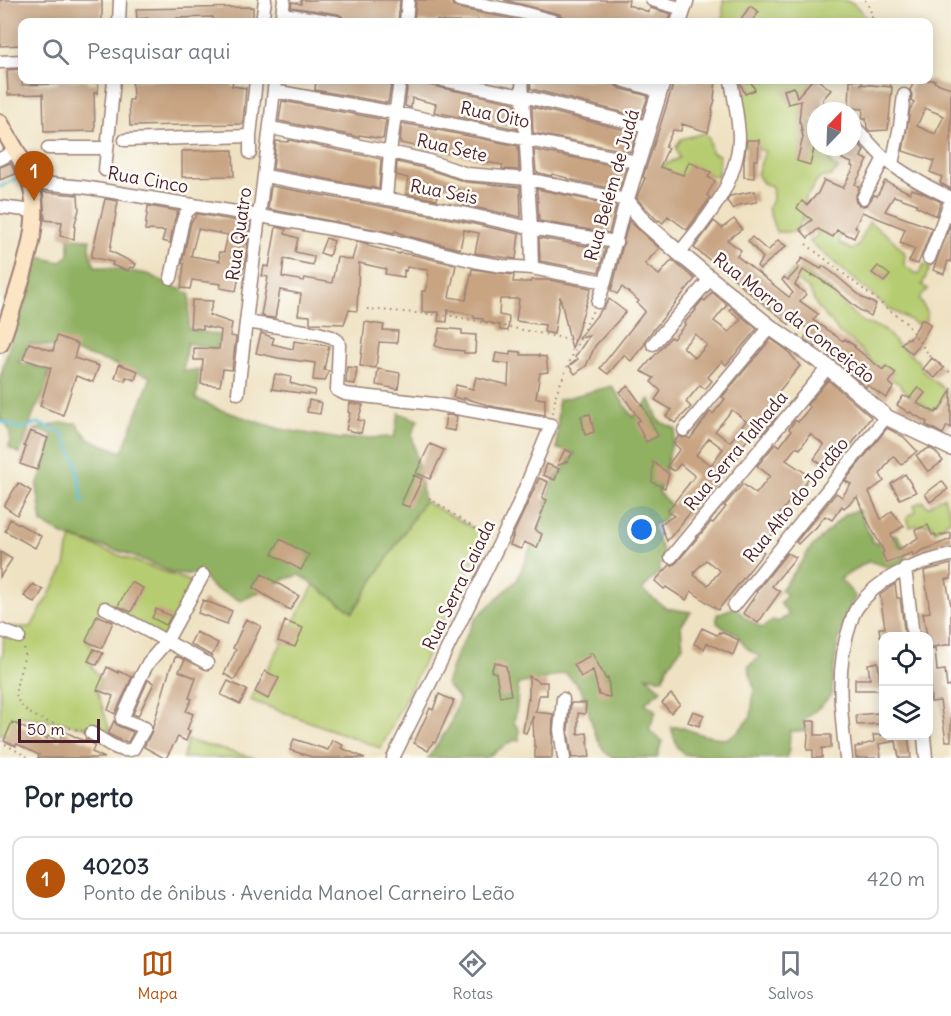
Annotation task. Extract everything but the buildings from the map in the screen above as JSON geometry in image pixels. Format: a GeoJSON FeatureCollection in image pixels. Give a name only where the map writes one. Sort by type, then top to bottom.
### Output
{"type":"FeatureCollection","features":[{"type":"Feature","properties":{"kind":"main road"},"geometry":{"type":"LineString","coordinates":[[0,123],[24,166],[30,182],[34,211],[33,238],[5,315],[0,344]]}},
{"type":"Feature","properties":{"kind":"street"},"geometry":{"type":"LineString","coordinates":[[119,18],[120,0]]}},
{"type":"Feature","properties":{"kind":"street"},"geometry":{"type":"LineString","coordinates":[[263,18],[265,0]]}},
{"type":"Feature","properties":{"kind":"street"},"geometry":{"type":"LineString","coordinates":[[281,18],[284,0]]}},
{"type":"Feature","properties":{"kind":"street"},"geometry":{"type":"LineString","coordinates":[[406,18],[408,0]]}},
{"type":"Feature","properties":{"kind":"street"},"geometry":{"type":"LineString","coordinates":[[459,0],[521,17]]}},
{"type":"Feature","properties":{"kind":"street"},"geometry":{"type":"LineString","coordinates":[[652,0],[683,10]]}},
{"type":"Feature","properties":{"kind":"street"},"geometry":{"type":"LineString","coordinates":[[0,62],[18,61]]}},
{"type":"Feature","properties":{"kind":"street"},"geometry":{"type":"LineString","coordinates":[[105,170],[114,84]]}},
{"type":"Feature","properties":{"kind":"street"},"geometry":{"type":"LineString","coordinates":[[250,153],[256,84]]}},
{"type":"Feature","properties":{"kind":"street"},"geometry":{"type":"LineString","coordinates":[[386,199],[400,84]]}},
{"type":"Feature","properties":{"kind":"street"},"geometry":{"type":"LineString","coordinates":[[463,84],[523,96],[648,127]]}},
{"type":"Feature","properties":{"kind":"street"},"geometry":{"type":"LineString","coordinates":[[522,84],[532,268],[605,282]]}},
{"type":"Feature","properties":{"kind":"street"},"geometry":{"type":"LineString","coordinates":[[679,253],[703,225],[721,197],[736,163],[739,139],[732,84]]}},
{"type":"Feature","properties":{"kind":"street","name":"Rua Oito"},"geometry":{"type":"LineString","coordinates":[[275,85],[396,113],[638,162]]}},
{"type":"Feature","properties":{"kind":"street","name":"Rua Quatro"},"geometry":{"type":"LineString","coordinates":[[238,393],[275,85]]}},
{"type":"Feature","properties":{"kind":"street","name":"Rua Belém de Judá"},"geometry":{"type":"LineString","coordinates":[[597,302],[605,282],[626,200],[661,85]]}},
{"type":"Feature","properties":{"kind":"street"},"geometry":{"type":"LineString","coordinates":[[863,198],[888,161],[900,126],[904,95]]}},
{"type":"Feature","properties":{"kind":"street","name":"Rua Sete"},"geometry":{"type":"LineString","coordinates":[[271,128],[426,160],[467,174],[528,179],[626,200]]}},
{"type":"Feature","properties":{"kind":"street"},"geometry":{"type":"LineString","coordinates":[[861,133],[888,161],[919,182],[951,199],[929,258]]}},
{"type":"Feature","properties":{"kind":"street"},"geometry":{"type":"LineString","coordinates":[[125,140],[250,136]]}},
{"type":"Feature","properties":{"kind":"street"},"geometry":{"type":"LineString","coordinates":[[48,148],[106,148]]}},
{"type":"Feature","properties":{"kind":"street"},"geometry":{"type":"LineString","coordinates":[[0,159],[15,151]]}},
{"type":"Feature","properties":{"kind":"street","name":"Rua Seis"},"geometry":{"type":"LineString","coordinates":[[265,177],[616,242]]}},
{"type":"Feature","properties":{"kind":"street","name":"Rua Cinco"},"geometry":{"type":"LineString","coordinates":[[30,182],[83,187],[260,216],[381,238],[478,262],[532,268]]}},
{"type":"Feature","properties":{"kind":"street","name":"Rua Morro da Conceição"},"geometry":{"type":"LineString","coordinates":[[626,200],[644,222],[679,253],[770,327],[828,367],[886,417],[951,448]]}},
{"type":"Feature","properties":{"kind":"street"},"geometry":{"type":"LineString","coordinates":[[171,278],[183,220],[193,206]]}},
{"type":"Feature","properties":{"kind":"street"},"geometry":{"type":"LineString","coordinates":[[0,207],[34,211]]}},
{"type":"Feature","properties":{"kind":"street"},"geometry":{"type":"LineString","coordinates":[[653,344],[711,278]]}},
{"type":"Feature","properties":{"kind":"street"},"geometry":{"type":"LineString","coordinates":[[246,322],[318,333],[338,341],[337,390],[345,394],[434,404],[551,425]]}},
{"type":"Feature","properties":{"kind":"street"},"geometry":{"type":"LineString","coordinates":[[684,430],[770,327]]}},
{"type":"Feature","properties":{"kind":"street","name":"Rua Serra Talhada"},"geometry":{"type":"LineString","coordinates":[[671,557],[828,367]]}},
{"type":"Feature","properties":{"kind":"street","name":"Rua Alto do Jordão"},"geometry":{"type":"LineString","coordinates":[[734,606],[886,417]]}},
{"type":"Feature","properties":{"kind":"street","name":"Rua Serra Caiada"},"geometry":{"type":"LineString","coordinates":[[393,758],[516,510],[551,425]]}},
{"type":"Feature","properties":{"kind":"street"},"geometry":{"type":"LineString","coordinates":[[846,758],[840,683],[842,657],[855,609],[873,589],[905,568],[951,555]]}},
{"type":"Feature","properties":{"kind":"street"},"geometry":{"type":"LineString","coordinates":[[905,568],[913,632]]}},
{"type":"Feature","properties":{"kind":"street"},"geometry":{"type":"LineString","coordinates":[[91,733],[119,749],[126,751],[133,749],[145,728],[122,719],[148,663],[166,642],[202,575]]}},
{"type":"Feature","properties":{"kind":"street"},"geometry":{"type":"LineString","coordinates":[[105,608],[207,663]]}},
{"type":"Feature","properties":{"kind":"street"},"geometry":{"type":"LineString","coordinates":[[0,630],[19,637]]}},
{"type":"Feature","properties":{"kind":"street"},"geometry":{"type":"LineString","coordinates":[[563,699],[560,730],[564,758]]}},
{"type":"Feature","properties":{"kind":"street"},"geometry":{"type":"LineString","coordinates":[[924,740],[926,758]]}},
{"type":"Feature","properties":{"kind":"path"},"geometry":{"type":"LineString","coordinates":[[865,0],[872,18]]}},
{"type":"Feature","properties":{"kind":"path"},"geometry":{"type":"LineString","coordinates":[[888,84],[902,91],[904,95]]}},
{"type":"Feature","properties":{"kind":"path"},"geometry":{"type":"LineString","coordinates":[[806,244],[906,323],[929,355],[951,374]]}},
{"type":"Feature","properties":{"kind":"path"},"geometry":{"type":"LineString","coordinates":[[551,425],[556,394],[597,302]]}},
{"type":"Feature","properties":{"kind":"path"},"geometry":{"type":"LineString","coordinates":[[367,309],[452,316],[579,341]]}},
{"type":"Feature","properties":{"kind":"path"},"geometry":{"type":"LineString","coordinates":[[429,498],[499,544]]}},
{"type":"Feature","properties":{"kind":"path"},"geometry":{"type":"LineString","coordinates":[[19,637],[25,654],[16,693],[20,704],[29,714],[64,727],[91,733]]}},
{"type":"Feature","properties":{"kind":"path"},"geometry":{"type":"LineString","coordinates":[[0,741],[29,758]]}},
{"type":"Feature","properties":{"kind":"green space"},"geometry":{"type":"Polygon","coordinates":[[[723,0],[844,0],[854,4],[866,18],[723,18],[723,0]]]}},
{"type":"Feature","properties":{"kind":"green space"},"geometry":{"type":"Polygon","coordinates":[[[734,84],[817,84],[815,102],[807,102],[807,156],[832,156],[830,163],[838,169],[831,176],[820,178],[805,199],[804,210],[849,228],[846,235],[840,234],[839,243],[852,250],[858,246],[869,222],[892,239],[905,253],[904,265],[918,275],[924,264],[930,268],[922,285],[928,289],[919,299],[927,312],[927,321],[917,324],[888,308],[809,241],[819,234],[802,220],[803,214],[797,232],[776,232],[768,208],[773,199],[772,186],[763,183],[757,174],[765,151],[741,145],[734,84]]]}},
{"type":"Feature","properties":{"kind":"green space"},"geometry":{"type":"Polygon","coordinates":[[[704,133],[709,138],[711,152],[719,155],[718,177],[659,176],[662,166],[679,158],[676,147],[681,139],[704,133]]]}},
{"type":"Feature","properties":{"kind":"green space"},"geometry":{"type":"Polygon","coordinates":[[[69,238],[90,239],[90,254],[95,266],[148,274],[190,294],[188,329],[219,335],[217,349],[187,343],[183,371],[199,370],[198,390],[195,398],[218,409],[280,429],[340,439],[394,437],[399,413],[418,420],[412,434],[424,501],[353,612],[300,575],[286,579],[241,601],[213,588],[202,575],[173,573],[126,553],[65,536],[42,523],[37,486],[52,434],[33,430],[60,423],[76,423],[89,439],[122,452],[151,377],[76,352],[29,343],[19,362],[49,370],[47,386],[34,412],[20,454],[9,448],[9,432],[0,418],[0,378],[39,257],[60,262],[69,255],[69,238]]]}},
{"type":"Feature","properties":{"kind":"green space"},"geometry":{"type":"Polygon","coordinates":[[[792,271],[803,272],[828,288],[864,323],[884,329],[896,343],[918,361],[930,378],[947,391],[938,407],[931,410],[922,403],[919,404],[852,341],[839,333],[818,308],[809,289],[786,277],[792,271]]]}},
{"type":"Feature","properties":{"kind":"green space"},"geometry":{"type":"Polygon","coordinates":[[[612,386],[633,417],[650,399],[659,421],[676,429],[659,493],[673,507],[661,522],[652,525],[666,559],[658,566],[660,571],[642,590],[666,608],[691,612],[681,626],[683,646],[668,666],[663,679],[646,676],[661,690],[645,703],[656,711],[649,730],[662,741],[657,758],[612,758],[605,752],[596,736],[581,690],[565,673],[518,684],[514,723],[519,729],[519,740],[512,741],[486,758],[428,758],[449,727],[459,699],[446,684],[456,655],[476,618],[517,580],[542,520],[551,485],[575,453],[557,449],[558,400],[612,386]]]}},
{"type":"Feature","properties":{"kind":"green space"},"geometry":{"type":"Polygon","coordinates":[[[944,497],[951,519],[935,532],[930,523],[910,527],[907,517],[916,511],[914,505],[923,501],[928,507],[944,497]]]}},
{"type":"Feature","properties":{"kind":"green space"},"geometry":{"type":"Polygon","coordinates":[[[424,501],[486,535],[381,748],[250,700],[314,585],[353,612],[424,501]]]}},
{"type":"Feature","properties":{"kind":"green space"},"geometry":{"type":"Polygon","coordinates":[[[859,510],[873,542],[883,545],[888,536],[897,535],[908,551],[904,561],[891,568],[869,561],[840,579],[856,597],[841,630],[832,694],[803,721],[807,731],[790,731],[786,758],[706,758],[699,755],[685,755],[677,747],[671,727],[680,727],[703,735],[726,739],[738,732],[751,716],[754,688],[748,667],[760,656],[750,651],[736,633],[717,623],[717,614],[736,607],[744,617],[762,628],[774,620],[778,622],[789,615],[780,603],[787,595],[781,590],[810,549],[845,514],[859,510]]]}},
{"type":"Feature","properties":{"kind":"green space"},"geometry":{"type":"Polygon","coordinates":[[[72,538],[192,582],[162,640],[106,608],[97,615],[86,640],[94,649],[88,661],[101,680],[97,690],[110,731],[19,716],[9,737],[0,734],[0,662],[3,652],[4,627],[31,627],[65,566],[72,538]]]}},
{"type":"Feature","properties":{"kind":"green space"},"geometry":{"type":"Polygon","coordinates":[[[187,740],[255,758],[183,758],[187,740]]]}},
{"type":"Feature","properties":{"kind":"waterway"},"geometry":{"type":"LineString","coordinates":[[0,187],[18,177]]}},
{"type":"Feature","properties":{"kind":"waterway"},"geometry":{"type":"LineString","coordinates":[[0,421],[21,429],[37,423],[63,433],[76,461],[83,502]]}},
{"type":"Feature","properties":{"kind":"place","name":"40203"},"geometry":{"type":"Point","coordinates":[34,201]}}]}
